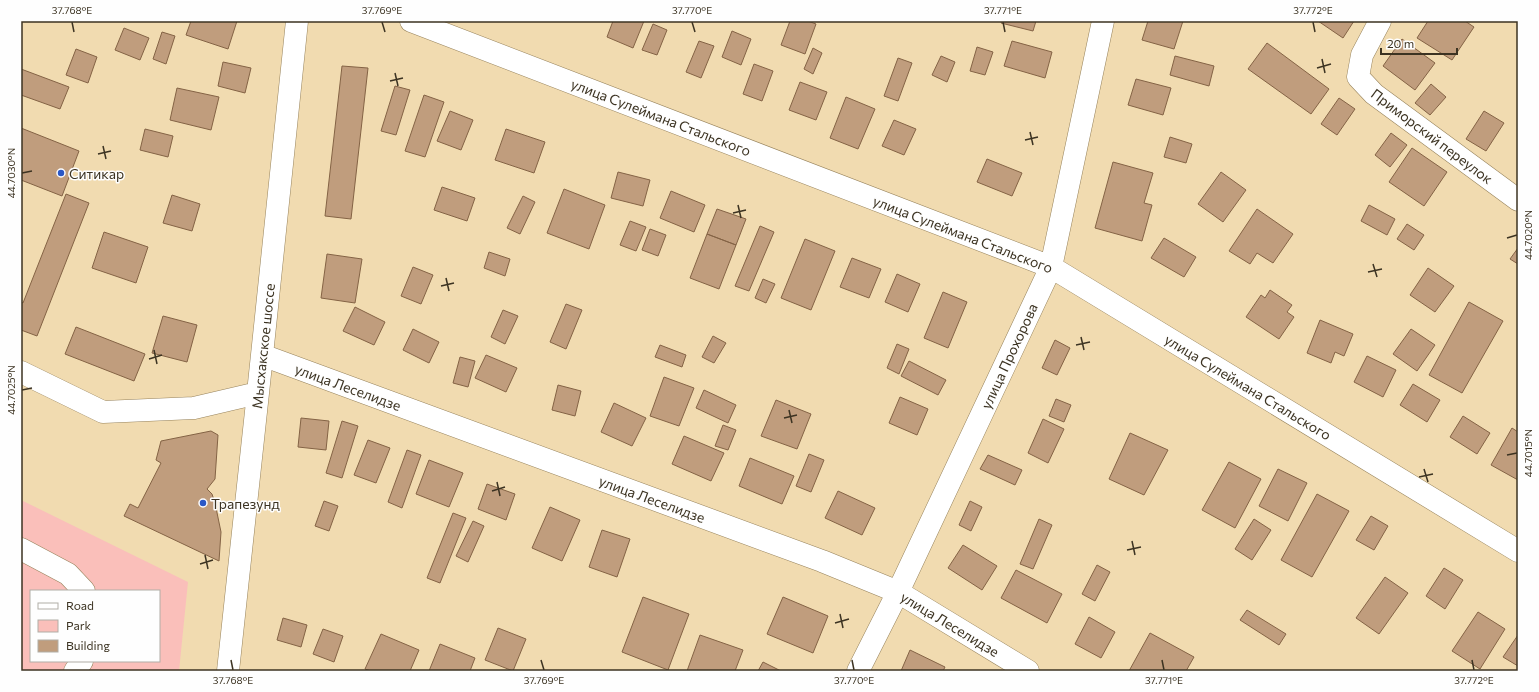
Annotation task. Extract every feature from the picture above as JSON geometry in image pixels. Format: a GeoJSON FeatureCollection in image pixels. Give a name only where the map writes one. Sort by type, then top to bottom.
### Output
{"type":"FeatureCollection","features":[{"type":"Feature","properties":{"kind":"street","name":"Мысхакское шоссе"},"geometry":{"type":"LineString","coordinates":[[230,670],[297,21]]}},
{"type":"Feature","properties":{"kind":"street","name":"улица Сулеймана Стальского"},"geometry":{"type":"LineString","coordinates":[[411,21],[1051,267],[1518,551]]}},
{"type":"Feature","properties":{"kind":"street","name":"улица Прохорова"},"geometry":{"type":"LineString","coordinates":[[858,671],[898,592],[1051,267],[1103,21]]}},
{"type":"Feature","properties":{"kind":"street","name":"Приморский переулок"},"geometry":{"type":"LineString","coordinates":[[1380,21],[1362,55],[1358,77],[1374,94],[1518,200]]}},
{"type":"Feature","properties":{"kind":"street","name":"улица Леселидзе"},"geometry":{"type":"LineString","coordinates":[[262,355],[822,561],[898,592],[1028,671]]}},
{"type":"Feature","properties":{"kind":"street"},"geometry":{"type":"LineString","coordinates":[[21,372],[103,412],[194,408],[258,393]]}},
{"type":"Feature","properties":{"kind":"street"},"geometry":{"type":"LineString","coordinates":[[21,549],[68,574],[83,590]]}},
{"type":"Feature","properties":{"kind":"street"},"geometry":{"type":"LineString","coordinates":[[75,671],[81,662]]}},
{"type":"Feature","properties":{"kind":"green space"},"geometry":{"type":"Polygon","coordinates":[[[21,500],[188,582],[179,671],[21,671],[21,500]]]}},
{"type":"Feature","properties":{"kind":"building"},"geometry":{"type":"Polygon","coordinates":[[[191,21],[237,21],[228,49],[186,35],[191,21]]]}},
{"type":"Feature","properties":{"kind":"building"},"geometry":{"type":"Polygon","coordinates":[[[613,21],[644,21],[633,48],[607,37],[613,21]]]}},
{"type":"Feature","properties":{"kind":"building"},"geometry":{"type":"Polygon","coordinates":[[[790,21],[808,21],[816,24],[805,54],[781,45],[790,21]]]}},
{"type":"Feature","properties":{"kind":"building"},"geometry":{"type":"Polygon","coordinates":[[[1002,21],[1036,21],[1033,31],[1001,23],[1002,21]]]}},
{"type":"Feature","properties":{"kind":"building"},"geometry":{"type":"Polygon","coordinates":[[[1148,21],[1183,21],[1174,49],[1142,40],[1148,21]]]}},
{"type":"Feature","properties":{"kind":"building"},"geometry":{"type":"Polygon","coordinates":[[[1318,21],[1354,21],[1343,38],[1318,21]]]}},
{"type":"Feature","properties":{"kind":"building"},"geometry":{"type":"Polygon","coordinates":[[[1428,21],[1465,21],[1474,27],[1452,60],[1417,38],[1428,21]]]}},
{"type":"Feature","properties":{"kind":"building"},"geometry":{"type":"Polygon","coordinates":[[[653,24],[667,30],[657,55],[642,50],[653,24]]]}},
{"type":"Feature","properties":{"kind":"building"},"geometry":{"type":"Polygon","coordinates":[[[124,28],[149,38],[140,60],[115,50],[124,28]]]}},
{"type":"Feature","properties":{"kind":"building"},"geometry":{"type":"Polygon","coordinates":[[[732,31],[751,39],[741,65],[722,57],[732,31]]]}},
{"type":"Feature","properties":{"kind":"building"},"geometry":{"type":"Polygon","coordinates":[[[162,32],[175,36],[166,64],[153,59],[162,32]]]}},
{"type":"Feature","properties":{"kind":"building"},"geometry":{"type":"Polygon","coordinates":[[[1402,39],[1435,63],[1415,90],[1383,66],[1402,39]]]}},
{"type":"Feature","properties":{"kind":"building"},"geometry":{"type":"Polygon","coordinates":[[[699,41],[714,46],[701,78],[686,72],[699,41]]]}},
{"type":"Feature","properties":{"kind":"building"},"geometry":{"type":"Polygon","coordinates":[[[1012,41],[1052,52],[1045,78],[1004,66],[1012,41]]]}},
{"type":"Feature","properties":{"kind":"building"},"geometry":{"type":"Polygon","coordinates":[[[1267,43],[1329,89],[1311,114],[1248,69],[1267,43]]]}},
{"type":"Feature","properties":{"kind":"building"},"geometry":{"type":"Polygon","coordinates":[[[977,47],[993,52],[985,75],[970,71],[977,47]]]}},
{"type":"Feature","properties":{"kind":"building"},"geometry":{"type":"Polygon","coordinates":[[[813,48],[822,53],[813,74],[804,69],[813,48]]]}},
{"type":"Feature","properties":{"kind":"building"},"geometry":{"type":"Polygon","coordinates":[[[76,49],[97,57],[88,83],[66,75],[76,49]]]}},
{"type":"Feature","properties":{"kind":"building"},"geometry":{"type":"Polygon","coordinates":[[[941,56],[955,62],[947,82],[932,75],[941,56]]]}},
{"type":"Feature","properties":{"kind":"building"},"geometry":{"type":"Polygon","coordinates":[[[1175,56],[1214,66],[1209,86],[1170,75],[1175,56]]]}},
{"type":"Feature","properties":{"kind":"building"},"geometry":{"type":"Polygon","coordinates":[[[898,58],[912,63],[898,101],[884,96],[898,58]]]}},
{"type":"Feature","properties":{"kind":"building"},"geometry":{"type":"Polygon","coordinates":[[[223,62],[251,68],[245,93],[218,86],[223,62]]]}},
{"type":"Feature","properties":{"kind":"building"},"geometry":{"type":"Polygon","coordinates":[[[754,64],[773,71],[762,101],[743,94],[754,64]]]}},
{"type":"Feature","properties":{"kind":"building"},"geometry":{"type":"Polygon","coordinates":[[[342,66],[368,68],[351,219],[325,216],[342,66]]]}},
{"type":"Feature","properties":{"kind":"building"},"geometry":{"type":"Polygon","coordinates":[[[21,69],[69,87],[60,109],[21,95],[21,69]]]}},
{"type":"Feature","properties":{"kind":"building"},"geometry":{"type":"Polygon","coordinates":[[[1136,79],[1171,88],[1163,115],[1128,105],[1136,79]]]}},
{"type":"Feature","properties":{"kind":"building"},"geometry":{"type":"Polygon","coordinates":[[[800,82],[827,92],[816,120],[789,110],[800,82]]]}},
{"type":"Feature","properties":{"kind":"building"},"geometry":{"type":"Polygon","coordinates":[[[1431,84],[1446,97],[1430,115],[1415,103],[1431,84]]]}},
{"type":"Feature","properties":{"kind":"building"},"geometry":{"type":"Polygon","coordinates":[[[395,86],[410,90],[396,135],[381,131],[395,86]]]}},
{"type":"Feature","properties":{"kind":"building"},"geometry":{"type":"Polygon","coordinates":[[[177,88],[219,97],[211,130],[170,120],[177,88]]]}},
{"type":"Feature","properties":{"kind":"building"},"geometry":{"type":"Polygon","coordinates":[[[424,95],[444,102],[425,157],[405,151],[424,95]]]}},
{"type":"Feature","properties":{"kind":"building"},"geometry":{"type":"Polygon","coordinates":[[[846,97],[875,109],[858,149],[830,138],[846,97]]]}},
{"type":"Feature","properties":{"kind":"building"},"geometry":{"type":"Polygon","coordinates":[[[1339,98],[1355,109],[1337,135],[1321,124],[1339,98]]]}},
{"type":"Feature","properties":{"kind":"building"},"geometry":{"type":"Polygon","coordinates":[[[450,111],[473,120],[461,150],[437,141],[450,111]]]}},
{"type":"Feature","properties":{"kind":"building"},"geometry":{"type":"Polygon","coordinates":[[[1484,111],[1504,123],[1486,151],[1466,139],[1484,111]]]}},
{"type":"Feature","properties":{"kind":"building"},"geometry":{"type":"Polygon","coordinates":[[[894,120],[916,129],[904,155],[882,146],[894,120]]]}},
{"type":"Feature","properties":{"kind":"building"},"geometry":{"type":"Polygon","coordinates":[[[21,128],[79,151],[62,196],[21,180],[21,128]]]}},
{"type":"Feature","properties":{"kind":"building"},"geometry":{"type":"Polygon","coordinates":[[[145,129],[173,136],[168,157],[140,150],[145,129]]]}},
{"type":"Feature","properties":{"kind":"building"},"geometry":{"type":"Polygon","coordinates":[[[506,129],[545,142],[534,173],[495,160],[506,129]]]}},
{"type":"Feature","properties":{"kind":"building"},"geometry":{"type":"Polygon","coordinates":[[[1391,133],[1407,145],[1390,167],[1375,155],[1391,133]]]}},
{"type":"Feature","properties":{"kind":"building"},"geometry":{"type":"Polygon","coordinates":[[[1170,137],[1192,144],[1186,163],[1164,157],[1170,137]]]}},
{"type":"Feature","properties":{"kind":"building"},"geometry":{"type":"Polygon","coordinates":[[[1412,148],[1447,172],[1424,206],[1389,182],[1412,148]]]}},
{"type":"Feature","properties":{"kind":"building"},"geometry":{"type":"Polygon","coordinates":[[[987,159],[1022,173],[1012,196],[977,182],[987,159]]]}},
{"type":"Feature","properties":{"kind":"building"},"geometry":{"type":"Polygon","coordinates":[[[1113,162],[1153,173],[1144,203],[1152,205],[1142,241],[1095,228],[1113,162]]]}},
{"type":"Feature","properties":{"kind":"building"},"geometry":{"type":"Polygon","coordinates":[[[618,172],[650,180],[643,206],[611,198],[618,172]]]}},
{"type":"Feature","properties":{"kind":"building"},"geometry":{"type":"Polygon","coordinates":[[[1221,172],[1246,190],[1223,222],[1198,204],[1221,172]]]}},
{"type":"Feature","properties":{"kind":"building"},"geometry":{"type":"Polygon","coordinates":[[[442,187],[475,198],[467,221],[434,210],[442,187]]]}},
{"type":"Feature","properties":{"kind":"building"},"geometry":{"type":"Polygon","coordinates":[[[564,189],[605,205],[589,249],[547,233],[564,189]]]}},
{"type":"Feature","properties":{"kind":"building"},"geometry":{"type":"Polygon","coordinates":[[[671,191],[705,205],[694,232],[660,218],[671,191]]]}},
{"type":"Feature","properties":{"kind":"building"},"geometry":{"type":"Polygon","coordinates":[[[66,194],[89,203],[37,336],[21,330],[21,302],[23,303],[66,194]]]}},
{"type":"Feature","properties":{"kind":"building"},"geometry":{"type":"Polygon","coordinates":[[[172,195],[200,204],[192,231],[163,223],[172,195]]]}},
{"type":"Feature","properties":{"kind":"building"},"geometry":{"type":"Polygon","coordinates":[[[523,196],[535,202],[520,234],[507,228],[523,196]]]}},
{"type":"Feature","properties":{"kind":"building"},"geometry":{"type":"Polygon","coordinates":[[[1369,205],[1395,219],[1387,235],[1361,221],[1369,205]]]}},
{"type":"Feature","properties":{"kind":"building"},"geometry":{"type":"Polygon","coordinates":[[[717,209],[746,219],[736,245],[707,234],[717,209]]]}},
{"type":"Feature","properties":{"kind":"building"},"geometry":{"type":"Polygon","coordinates":[[[1257,209],[1293,234],[1273,263],[1257,253],[1250,264],[1229,251],[1257,209]]]}},
{"type":"Feature","properties":{"kind":"building"},"geometry":{"type":"Polygon","coordinates":[[[630,221],[646,227],[636,251],[620,245],[630,221]]]}},
{"type":"Feature","properties":{"kind":"building"},"geometry":{"type":"Polygon","coordinates":[[[1407,224],[1424,235],[1414,250],[1397,239],[1407,224]]]}},
{"type":"Feature","properties":{"kind":"building"},"geometry":{"type":"Polygon","coordinates":[[[760,226],[774,232],[749,291],[735,286],[760,226]]]}},
{"type":"Feature","properties":{"kind":"building"},"geometry":{"type":"Polygon","coordinates":[[[650,229],[666,235],[658,256],[642,250],[650,229]]]}},
{"type":"Feature","properties":{"kind":"building"},"geometry":{"type":"Polygon","coordinates":[[[104,232],[148,247],[136,283],[92,268],[104,232]]]}},
{"type":"Feature","properties":{"kind":"building"},"geometry":{"type":"Polygon","coordinates":[[[707,234],[736,245],[719,289],[690,278],[707,234]]]}},
{"type":"Feature","properties":{"kind":"building"},"geometry":{"type":"Polygon","coordinates":[[[1164,238],[1196,257],[1184,277],[1151,258],[1164,238]]]}},
{"type":"Feature","properties":{"kind":"building"},"geometry":{"type":"Polygon","coordinates":[[[805,239],[835,251],[811,310],[781,298],[805,239]]]}},
{"type":"Feature","properties":{"kind":"building"},"geometry":{"type":"Polygon","coordinates":[[[1518,248],[1518,264],[1510,259],[1518,248]]]}},
{"type":"Feature","properties":{"kind":"building"},"geometry":{"type":"Polygon","coordinates":[[[489,252],[510,259],[505,276],[484,268],[489,252]]]}},
{"type":"Feature","properties":{"kind":"building"},"geometry":{"type":"Polygon","coordinates":[[[327,254],[362,259],[355,303],[321,298],[327,254]]]}},
{"type":"Feature","properties":{"kind":"building"},"geometry":{"type":"Polygon","coordinates":[[[852,258],[881,269],[869,298],[840,287],[852,258]]]}},
{"type":"Feature","properties":{"kind":"building"},"geometry":{"type":"Polygon","coordinates":[[[413,267],[433,275],[421,304],[401,296],[413,267]]]}},
{"type":"Feature","properties":{"kind":"building"},"geometry":{"type":"Polygon","coordinates":[[[1428,268],[1454,286],[1435,312],[1410,295],[1428,268]]]}},
{"type":"Feature","properties":{"kind":"building"},"geometry":{"type":"Polygon","coordinates":[[[897,274],[920,284],[908,312],[885,302],[897,274]]]}},
{"type":"Feature","properties":{"kind":"building"},"geometry":{"type":"Polygon","coordinates":[[[763,279],[775,284],[766,303],[755,298],[763,279]]]}},
{"type":"Feature","properties":{"kind":"building"},"geometry":{"type":"Polygon","coordinates":[[[1270,290],[1292,305],[1287,312],[1294,317],[1279,339],[1246,317],[1261,295],[1265,298],[1270,290]]]}},
{"type":"Feature","properties":{"kind":"building"},"geometry":{"type":"Polygon","coordinates":[[[943,292],[967,302],[948,348],[924,338],[943,292]]]}},
{"type":"Feature","properties":{"kind":"building"},"geometry":{"type":"Polygon","coordinates":[[[1469,302],[1503,321],[1462,393],[1429,375],[1469,302]]]}},
{"type":"Feature","properties":{"kind":"building"},"geometry":{"type":"Polygon","coordinates":[[[566,304],[582,310],[566,349],[550,342],[566,304]]]}},
{"type":"Feature","properties":{"kind":"building"},"geometry":{"type":"Polygon","coordinates":[[[355,307],[385,322],[374,345],[343,331],[355,307]]]}},
{"type":"Feature","properties":{"kind":"building"},"geometry":{"type":"Polygon","coordinates":[[[503,310],[518,316],[505,344],[491,337],[503,310]]]}},
{"type":"Feature","properties":{"kind":"building"},"geometry":{"type":"Polygon","coordinates":[[[163,316],[197,325],[187,362],[152,353],[163,316]]]}},
{"type":"Feature","properties":{"kind":"building"},"geometry":{"type":"Polygon","coordinates":[[[1320,320],[1353,334],[1344,356],[1335,352],[1331,363],[1307,353],[1320,320]]]}},
{"type":"Feature","properties":{"kind":"building"},"geometry":{"type":"Polygon","coordinates":[[[76,327],[145,354],[134,381],[65,354],[76,327]]]}},
{"type":"Feature","properties":{"kind":"building"},"geometry":{"type":"Polygon","coordinates":[[[413,329],[439,342],[429,363],[403,350],[413,329]]]}},
{"type":"Feature","properties":{"kind":"building"},"geometry":{"type":"Polygon","coordinates":[[[1411,329],[1435,345],[1417,371],[1393,354],[1411,329]]]}},
{"type":"Feature","properties":{"kind":"building"},"geometry":{"type":"Polygon","coordinates":[[[713,336],[726,343],[714,363],[702,357],[713,336]]]}},
{"type":"Feature","properties":{"kind":"building"},"geometry":{"type":"Polygon","coordinates":[[[1055,340],[1070,348],[1057,375],[1042,368],[1055,340]]]}},
{"type":"Feature","properties":{"kind":"building"},"geometry":{"type":"Polygon","coordinates":[[[897,344],[909,349],[899,374],[887,368],[897,344]]]}},
{"type":"Feature","properties":{"kind":"building"},"geometry":{"type":"Polygon","coordinates":[[[660,345],[686,355],[682,367],[655,357],[660,345]]]}},
{"type":"Feature","properties":{"kind":"building"},"geometry":{"type":"Polygon","coordinates":[[[486,355],[517,368],[506,392],[475,378],[486,355]]]}},
{"type":"Feature","properties":{"kind":"building"},"geometry":{"type":"Polygon","coordinates":[[[1367,356],[1396,370],[1383,397],[1354,382],[1367,356]]]}},
{"type":"Feature","properties":{"kind":"building"},"geometry":{"type":"Polygon","coordinates":[[[460,357],[475,361],[468,387],[453,383],[460,357]]]}},
{"type":"Feature","properties":{"kind":"building"},"geometry":{"type":"Polygon","coordinates":[[[909,361],[946,380],[938,395],[901,376],[909,361]]]}},
{"type":"Feature","properties":{"kind":"building"},"geometry":{"type":"Polygon","coordinates":[[[664,377],[694,388],[679,426],[650,416],[664,377]]]}},
{"type":"Feature","properties":{"kind":"building"},"geometry":{"type":"Polygon","coordinates":[[[1413,384],[1440,400],[1427,422],[1400,405],[1413,384]]]}},
{"type":"Feature","properties":{"kind":"building"},"geometry":{"type":"Polygon","coordinates":[[[558,385],[581,391],[575,416],[552,410],[558,385]]]}},
{"type":"Feature","properties":{"kind":"building"},"geometry":{"type":"Polygon","coordinates":[[[704,390],[736,405],[728,423],[696,408],[704,390]]]}},
{"type":"Feature","properties":{"kind":"building"},"geometry":{"type":"Polygon","coordinates":[[[900,397],[928,409],[917,435],[889,423],[900,397]]]}},
{"type":"Feature","properties":{"kind":"building"},"geometry":{"type":"Polygon","coordinates":[[[1056,399],[1071,405],[1064,422],[1049,416],[1056,399]]]}},
{"type":"Feature","properties":{"kind":"building"},"geometry":{"type":"Polygon","coordinates":[[[776,400],[811,414],[797,449],[761,436],[776,400]]]}},
{"type":"Feature","properties":{"kind":"building"},"geometry":{"type":"Polygon","coordinates":[[[614,403],[646,418],[632,446],[601,432],[614,403]]]}},
{"type":"Feature","properties":{"kind":"building"},"geometry":{"type":"Polygon","coordinates":[[[1463,416],[1490,433],[1477,454],[1450,437],[1463,416]]]}},
{"type":"Feature","properties":{"kind":"building"},"geometry":{"type":"Polygon","coordinates":[[[301,418],[329,421],[326,450],[298,447],[301,418]]]}},
{"type":"Feature","properties":{"kind":"building"},"geometry":{"type":"Polygon","coordinates":[[[1043,419],[1064,429],[1048,463],[1028,453],[1043,419]]]}},
{"type":"Feature","properties":{"kind":"building"},"geometry":{"type":"Polygon","coordinates":[[[342,421],[358,426],[342,478],[326,473],[342,421]]]}},
{"type":"Feature","properties":{"kind":"building"},"geometry":{"type":"Polygon","coordinates":[[[723,425],[736,430],[728,450],[715,446],[723,425]]]}},
{"type":"Feature","properties":{"kind":"building"},"geometry":{"type":"Polygon","coordinates":[[[1512,428],[1518,432],[1518,480],[1491,465],[1512,428]]]}},
{"type":"Feature","properties":{"kind":"building"},"geometry":{"type":"Polygon","coordinates":[[[211,431],[218,435],[215,479],[207,489],[212,494],[215,503],[221,532],[219,561],[124,516],[130,504],[138,508],[161,463],[156,460],[161,441],[211,431]]]}},
{"type":"Feature","properties":{"kind":"building"},"geometry":{"type":"Polygon","coordinates":[[[1130,433],[1168,450],[1144,495],[1109,479],[1130,433]]]}},
{"type":"Feature","properties":{"kind":"building"},"geometry":{"type":"Polygon","coordinates":[[[684,436],[724,453],[711,481],[672,464],[684,436]]]}},
{"type":"Feature","properties":{"kind":"building"},"geometry":{"type":"Polygon","coordinates":[[[368,440],[390,448],[376,483],[354,475],[368,440]]]}},
{"type":"Feature","properties":{"kind":"building"},"geometry":{"type":"Polygon","coordinates":[[[407,450],[421,455],[402,508],[388,502],[407,450]]]}},
{"type":"Feature","properties":{"kind":"building"},"geometry":{"type":"Polygon","coordinates":[[[809,454],[824,460],[811,492],[796,486],[809,454]]]}},
{"type":"Feature","properties":{"kind":"building"},"geometry":{"type":"Polygon","coordinates":[[[988,455],[1022,470],[1015,485],[980,469],[988,455]]]}},
{"type":"Feature","properties":{"kind":"building"},"geometry":{"type":"Polygon","coordinates":[[[750,458],[794,476],[782,504],[739,486],[750,458]]]}},
{"type":"Feature","properties":{"kind":"building"},"geometry":{"type":"Polygon","coordinates":[[[429,460],[463,473],[449,507],[416,494],[429,460]]]}},
{"type":"Feature","properties":{"kind":"building"},"geometry":{"type":"Polygon","coordinates":[[[1229,462],[1261,479],[1235,528],[1202,510],[1229,462]]]}},
{"type":"Feature","properties":{"kind":"building"},"geometry":{"type":"Polygon","coordinates":[[[1278,469],[1307,483],[1288,521],[1259,506],[1278,469]]]}},
{"type":"Feature","properties":{"kind":"building"},"geometry":{"type":"Polygon","coordinates":[[[487,484],[515,494],[506,520],[478,509],[487,484]]]}},
{"type":"Feature","properties":{"kind":"building"},"geometry":{"type":"Polygon","coordinates":[[[838,491],[875,508],[862,535],[825,518],[838,491]]]}},
{"type":"Feature","properties":{"kind":"building"},"geometry":{"type":"Polygon","coordinates":[[[1317,494],[1349,511],[1312,577],[1281,560],[1317,494]]]}},
{"type":"Feature","properties":{"kind":"building"},"geometry":{"type":"Polygon","coordinates":[[[324,501],[338,506],[329,531],[315,526],[324,501]]]}},
{"type":"Feature","properties":{"kind":"building"},"geometry":{"type":"Polygon","coordinates":[[[970,501],[982,507],[971,531],[959,525],[970,501]]]}},
{"type":"Feature","properties":{"kind":"building"},"geometry":{"type":"Polygon","coordinates":[[[550,507],[580,520],[562,561],[532,548],[550,507]]]}},
{"type":"Feature","properties":{"kind":"building"},"geometry":{"type":"Polygon","coordinates":[[[453,513],[466,518],[440,583],[427,578],[453,513]]]}},
{"type":"Feature","properties":{"kind":"building"},"geometry":{"type":"Polygon","coordinates":[[[1371,516],[1388,526],[1374,550],[1356,540],[1371,516]]]}},
{"type":"Feature","properties":{"kind":"building"},"geometry":{"type":"Polygon","coordinates":[[[1039,519],[1052,525],[1033,569],[1020,564],[1039,519]]]}},
{"type":"Feature","properties":{"kind":"building"},"geometry":{"type":"Polygon","coordinates":[[[1254,519],[1271,530],[1252,560],[1235,549],[1254,519]]]}},
{"type":"Feature","properties":{"kind":"building"},"geometry":{"type":"Polygon","coordinates":[[[473,521],[484,526],[468,562],[456,556],[473,521]]]}},
{"type":"Feature","properties":{"kind":"building"},"geometry":{"type":"Polygon","coordinates":[[[602,530],[630,539],[617,577],[589,567],[602,530]]]}},
{"type":"Feature","properties":{"kind":"building"},"geometry":{"type":"Polygon","coordinates":[[[963,545],[997,566],[982,590],[948,568],[963,545]]]}},
{"type":"Feature","properties":{"kind":"building"},"geometry":{"type":"Polygon","coordinates":[[[1097,565],[1110,572],[1095,601],[1082,594],[1097,565]]]}},
{"type":"Feature","properties":{"kind":"building"},"geometry":{"type":"Polygon","coordinates":[[[1444,568],[1463,580],[1445,609],[1426,596],[1444,568]]]}},
{"type":"Feature","properties":{"kind":"building"},"geometry":{"type":"Polygon","coordinates":[[[1016,570],[1062,594],[1047,623],[1001,598],[1016,570]]]}},
{"type":"Feature","properties":{"kind":"building"},"geometry":{"type":"Polygon","coordinates":[[[1385,577],[1408,593],[1379,634],[1356,618],[1385,577]]]}},
{"type":"Feature","properties":{"kind":"building"},"geometry":{"type":"Polygon","coordinates":[[[643,597],[689,614],[668,670],[622,652],[643,597]]]}},
{"type":"Feature","properties":{"kind":"building"},"geometry":{"type":"Polygon","coordinates":[[[783,597],[828,616],[813,653],[767,634],[783,597]]]}},
{"type":"Feature","properties":{"kind":"building"},"geometry":{"type":"Polygon","coordinates":[[[1247,610],[1286,634],[1279,645],[1240,620],[1247,610]]]}},
{"type":"Feature","properties":{"kind":"building"},"geometry":{"type":"Polygon","coordinates":[[[1478,612],[1505,629],[1480,669],[1452,651],[1478,612]]]}},
{"type":"Feature","properties":{"kind":"building"},"geometry":{"type":"Polygon","coordinates":[[[1089,617],[1115,632],[1101,658],[1075,644],[1089,617]]]}},
{"type":"Feature","properties":{"kind":"building"},"geometry":{"type":"Polygon","coordinates":[[[283,618],[307,625],[301,647],[277,640],[283,618]]]}},
{"type":"Feature","properties":{"kind":"building"},"geometry":{"type":"Polygon","coordinates":[[[498,628],[526,639],[513,671],[485,660],[498,628]]]}},
{"type":"Feature","properties":{"kind":"building"},"geometry":{"type":"Polygon","coordinates":[[[323,629],[343,636],[334,662],[313,654],[323,629]]]}},
{"type":"Feature","properties":{"kind":"building"},"geometry":{"type":"Polygon","coordinates":[[[1150,633],[1194,657],[1186,671],[1129,671],[1150,633]]]}},
{"type":"Feature","properties":{"kind":"building"},"geometry":{"type":"Polygon","coordinates":[[[381,634],[419,650],[410,671],[371,671],[365,669],[381,634]]]}},
{"type":"Feature","properties":{"kind":"building"},"geometry":{"type":"Polygon","coordinates":[[[700,635],[743,650],[735,671],[687,671],[700,635]]]}},
{"type":"Feature","properties":{"kind":"building"},"geometry":{"type":"Polygon","coordinates":[[[1518,635],[1518,666],[1503,657],[1518,635]]]}},
{"type":"Feature","properties":{"kind":"building"},"geometry":{"type":"Polygon","coordinates":[[[440,644],[475,658],[470,671],[429,671],[440,644]]]}},
{"type":"Feature","properties":{"kind":"building"},"geometry":{"type":"Polygon","coordinates":[[[910,650],[945,667],[943,671],[901,671],[910,650]]]}},
{"type":"Feature","properties":{"kind":"building"},"geometry":{"type":"Polygon","coordinates":[[[763,662],[781,671],[758,671],[763,662]]]}},
{"type":"Feature","properties":{"kind":"place","name":"Ситикар"},"geometry":{"type":"Point","coordinates":[61,173]}},
{"type":"Feature","properties":{"kind":"place","name":"Трапезунд"},"geometry":{"type":"Point","coordinates":[203,503]}}]}
